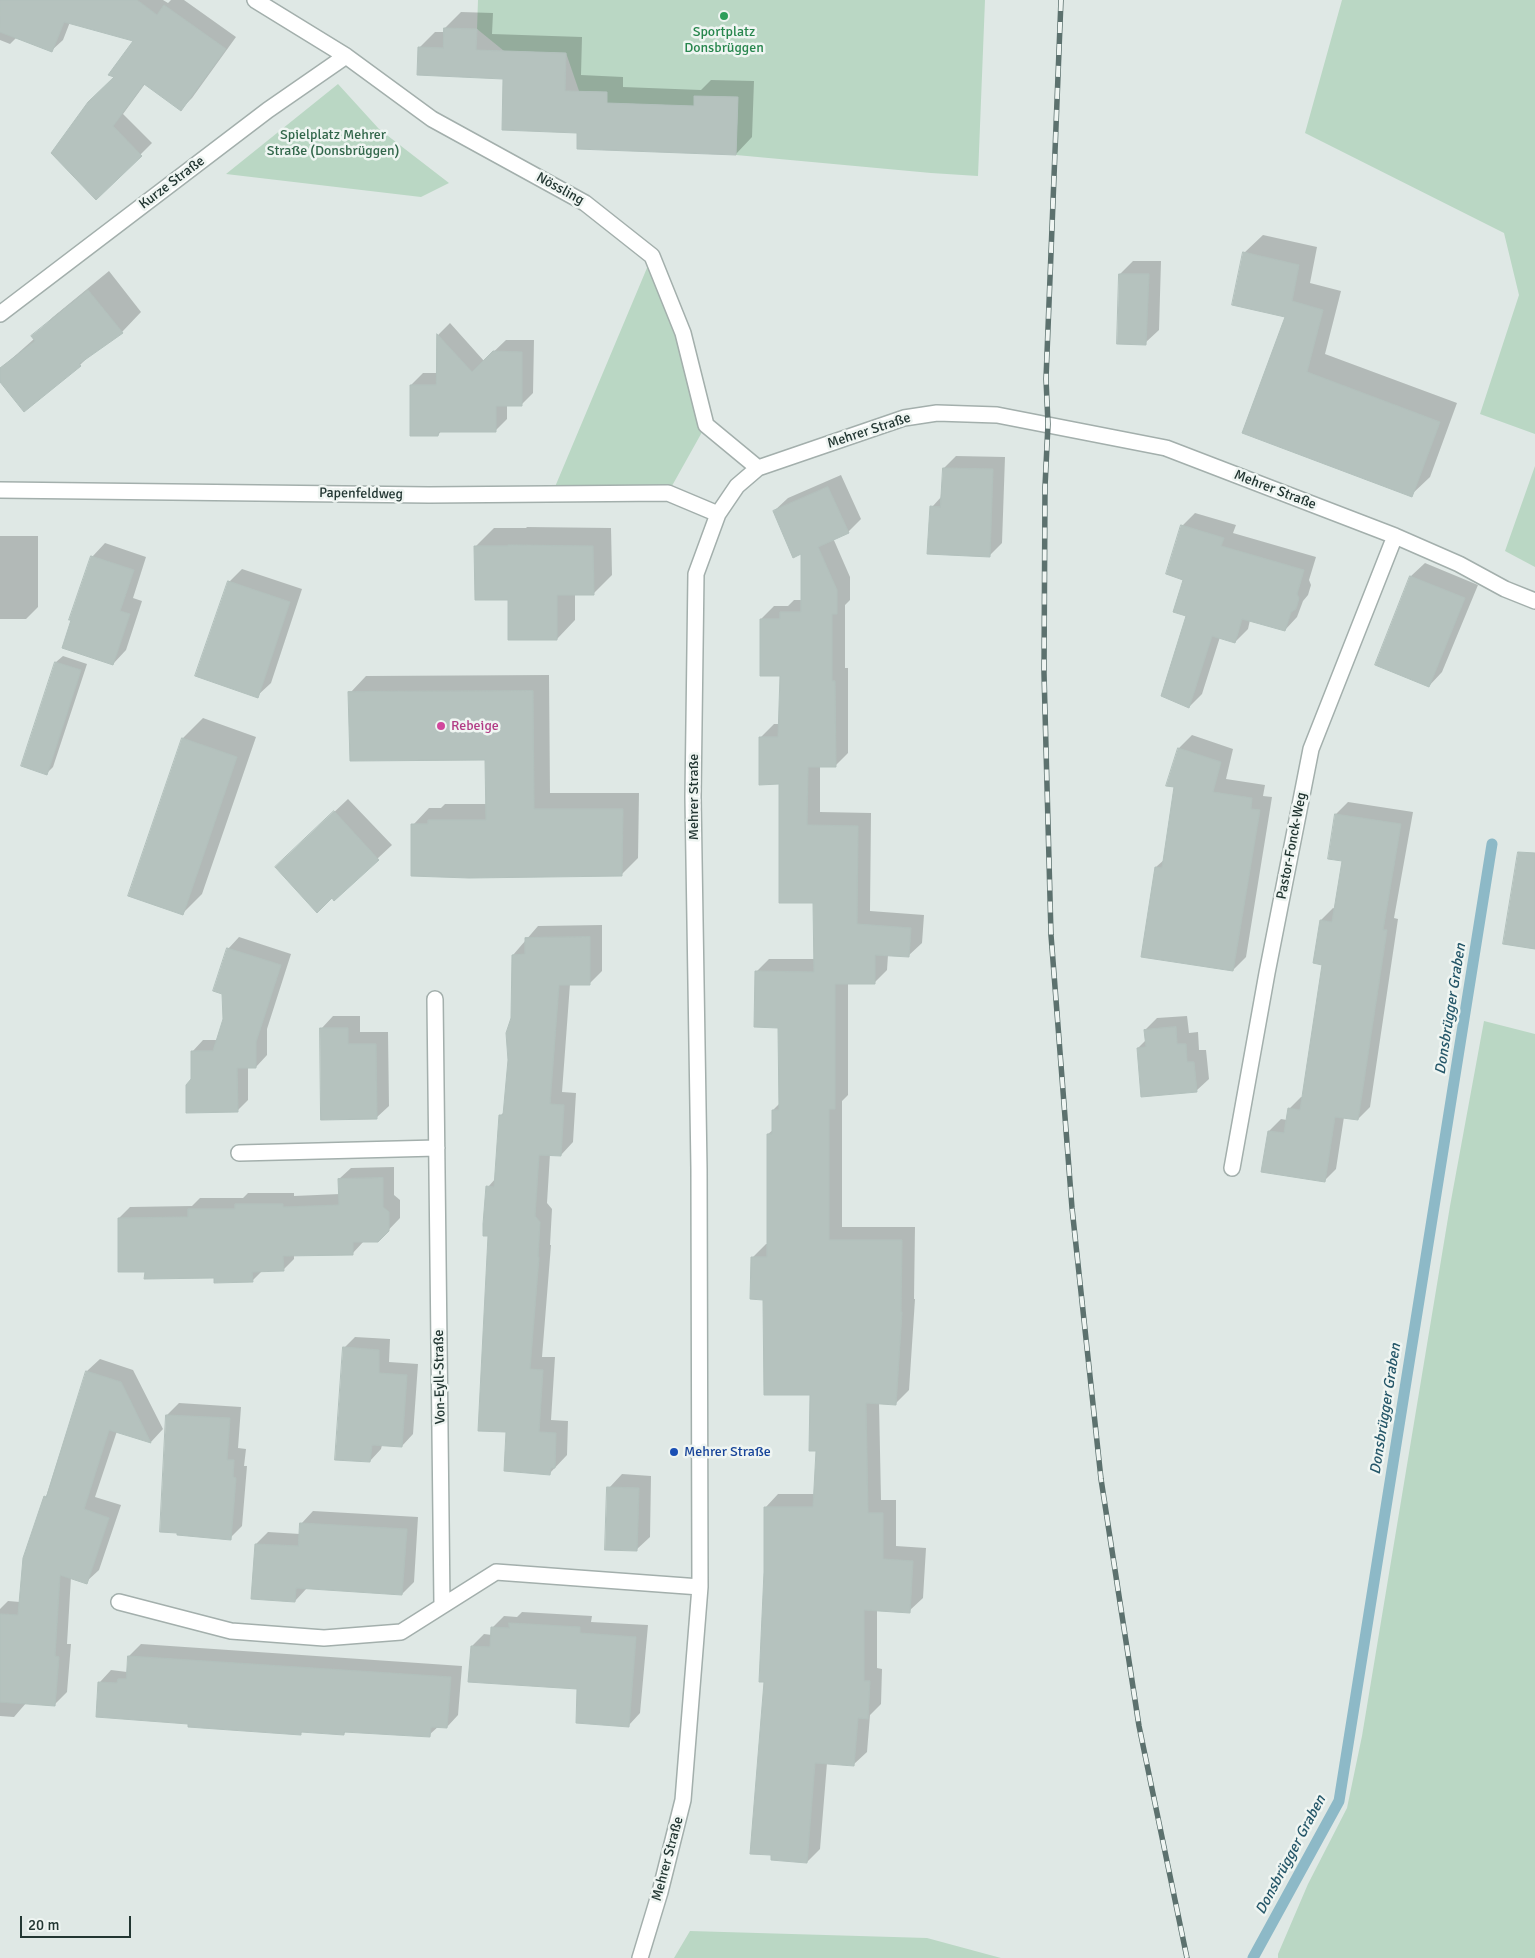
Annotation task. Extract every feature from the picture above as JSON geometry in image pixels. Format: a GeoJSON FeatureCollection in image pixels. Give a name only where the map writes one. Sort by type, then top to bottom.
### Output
{"type":"FeatureCollection","features":[{"type":"Feature","properties":{"kind":"street","name":"Nössling"},"geometry":{"type":"LineString","coordinates":[[255,0],[346,56],[432,119],[585,203],[652,256],[683,333],[706,424],[758,468]]}},
{"type":"Feature","properties":{"kind":"street","name":"Kurze Straße"},"geometry":{"type":"LineString","coordinates":[[0,314],[268,110],[346,56]]}},
{"type":"Feature","properties":{"kind":"street","name":"Mehrer Straße"},"geometry":{"type":"LineString","coordinates":[[640,1958],[660,1892],[683,1800],[700,1587],[699,1169],[693,797],[696,574],[718,514],[737,486],[758,468],[904,418],[937,413],[998,415],[1166,448],[1395,536],[1459,564],[1505,589],[1535,601]]}},
{"type":"Feature","properties":{"kind":"street","name":"Papenfeldweg"},"geometry":{"type":"LineString","coordinates":[[0,490],[419,495],[668,493],[718,514]]}},
{"type":"Feature","properties":{"kind":"street","name":"Pastor-Fonck-Weg"},"geometry":{"type":"LineString","coordinates":[[1232,1168],[1267,973],[1311,749],[1395,536]]}},
{"type":"Feature","properties":{"kind":"street","name":"Von-Eyll-Straße"},"geometry":{"type":"LineString","coordinates":[[435,999],[442,1605]]}},
{"type":"Feature","properties":{"kind":"street"},"geometry":{"type":"LineString","coordinates":[[238,1154],[437,1148]]}},
{"type":"Feature","properties":{"kind":"street"},"geometry":{"type":"LineString","coordinates":[[119,1602],[231,1631],[324,1638],[401,1632],[496,1572],[700,1587]]}},
{"type":"Feature","properties":{"kind":"green space"},"geometry":{"type":"Polygon","coordinates":[[[478,0],[985,0],[978,176],[736,155],[738,97],[694,96],[694,106],[607,103],[607,92],[579,91],[566,53],[504,51],[477,29],[478,0]]]}},
{"type":"Feature","properties":{"kind":"green space"},"geometry":{"type":"Polygon","coordinates":[[[1342,0],[1535,0],[1535,434],[1480,414],[1519,295],[1504,233],[1305,133],[1342,0]]]}},
{"type":"Feature","properties":{"kind":"green space","name":"Spielplatz Mehrer Straße (Donsbrüggen)"},"geometry":{"type":"Polygon","coordinates":[[[338,84],[379,129],[449,183],[421,197],[226,174],[338,84]]]}},
{"type":"Feature","properties":{"kind":"green space"},"geometry":{"type":"Polygon","coordinates":[[[652,256],[706,425],[668,493],[552,494],[652,256]]]}},
{"type":"Feature","properties":{"kind":"green space"},"geometry":{"type":"Polygon","coordinates":[[[1535,466],[1535,567],[1505,551],[1535,466]]]}},
{"type":"Feature","properties":{"kind":"green space"},"geometry":{"type":"Polygon","coordinates":[[[1484,1021],[1535,1034],[1535,1958],[1278,1958],[1278,1954],[1308,1884],[1347,1808],[1362,1736],[1450,1206],[1484,1021]]]}},
{"type":"Feature","properties":{"kind":"green space"},"geometry":{"type":"Polygon","coordinates":[[[690,1931],[927,1938],[1001,1958],[674,1958],[690,1931]]]}},
{"type":"Feature","properties":{"kind":"building"},"geometry":{"type":"Polygon","coordinates":[[[0,0],[137,0],[157,15],[164,5],[226,49],[181,111],[144,84],[113,126],[142,156],[96,200],[51,153],[88,102],[114,77],[108,75],[133,41],[64,22],[52,52],[0,32],[0,0]]]}},
{"type":"Feature","properties":{"kind":"building"},"geometry":{"type":"Polygon","coordinates":[[[444,28],[477,29],[476,50],[566,53],[565,91],[607,92],[607,103],[694,106],[694,96],[738,97],[736,155],[577,149],[577,133],[502,130],[503,79],[417,75],[418,47],[443,48],[444,28]]]}},
{"type":"Feature","properties":{"kind":"building"},"geometry":{"type":"Polygon","coordinates":[[[1243,252],[1299,265],[1292,301],[1323,310],[1307,372],[1440,422],[1412,497],[1242,433],[1285,317],[1232,305],[1243,252]]]}},
{"type":"Feature","properties":{"kind":"building"},"geometry":{"type":"Polygon","coordinates":[[[1119,274],[1149,274],[1146,345],[1117,344],[1119,274]]]}},
{"type":"Feature","properties":{"kind":"building"},"geometry":{"type":"Polygon","coordinates":[[[88,290],[123,333],[79,364],[81,366],[24,412],[0,382],[0,368],[35,341],[31,336],[88,290]]]}},
{"type":"Feature","properties":{"kind":"building"},"geometry":{"type":"Polygon","coordinates":[[[437,334],[472,372],[493,351],[522,352],[522,406],[496,406],[496,432],[439,432],[438,436],[410,436],[410,385],[436,385],[437,334]]]}},
{"type":"Feature","properties":{"kind":"building"},"geometry":{"type":"Polygon","coordinates":[[[943,468],[993,469],[990,557],[927,554],[930,506],[940,507],[943,468]]]}},
{"type":"Feature","properties":{"kind":"building"},"geometry":{"type":"Polygon","coordinates":[[[828,487],[849,533],[818,547],[837,590],[837,614],[832,614],[832,681],[835,681],[836,767],[808,767],[807,825],[858,826],[857,924],[911,928],[909,957],[875,955],[875,984],[835,984],[835,1109],[829,1109],[829,1240],[902,1240],[902,1312],[896,1405],[866,1403],[868,1513],[883,1513],[883,1559],[913,1561],[910,1613],[864,1610],[864,1681],[870,1681],[868,1719],[858,1718],[854,1766],[815,1763],[807,1863],[771,1860],[771,1855],[750,1854],[764,1682],[759,1682],[764,1572],[764,1507],[813,1507],[816,1451],[809,1451],[810,1395],[764,1395],[763,1300],[750,1299],[751,1257],[767,1257],[767,1134],[772,1134],[772,1110],[779,1110],[778,1028],[754,1027],[755,971],[814,972],[813,903],[779,903],[779,784],[759,785],[759,737],[778,737],[780,676],[760,676],[760,619],[780,619],[780,612],[801,612],[801,554],[793,558],[773,511],[828,487]]]}},
{"type":"Feature","properties":{"kind":"building"},"geometry":{"type":"Polygon","coordinates":[[[1181,525],[1224,538],[1221,546],[1304,570],[1297,594],[1299,598],[1296,609],[1291,612],[1285,631],[1242,619],[1235,643],[1212,636],[1189,708],[1161,696],[1186,616],[1173,612],[1183,580],[1166,574],[1181,525]]]}},
{"type":"Feature","properties":{"kind":"building"},"geometry":{"type":"Polygon","coordinates":[[[474,546],[593,546],[594,595],[557,595],[557,640],[508,640],[508,600],[475,600],[474,546]]]}},
{"type":"Feature","properties":{"kind":"building"},"geometry":{"type":"Polygon","coordinates":[[[91,556],[134,570],[120,611],[130,614],[113,665],[62,648],[71,620],[69,620],[91,556]]]}},
{"type":"Feature","properties":{"kind":"building"},"geometry":{"type":"Polygon","coordinates":[[[1410,576],[1465,598],[1429,687],[1375,665],[1410,576]]]}},
{"type":"Feature","properties":{"kind":"building"},"geometry":{"type":"Polygon","coordinates":[[[228,581],[290,602],[258,698],[195,676],[228,581]]]}},
{"type":"Feature","properties":{"kind":"building"},"geometry":{"type":"Polygon","coordinates":[[[55,662],[81,670],[47,775],[21,766],[55,662]]]}},
{"type":"Feature","properties":{"kind":"building"},"geometry":{"type":"Polygon","coordinates":[[[533,691],[534,809],[623,809],[622,876],[469,878],[411,876],[411,824],[428,824],[428,820],[486,820],[485,760],[350,761],[348,692],[533,691]]]}},
{"type":"Feature","properties":{"kind":"building"},"geometry":{"type":"Polygon","coordinates":[[[182,738],[237,757],[183,915],[128,896],[182,738]]]}},
{"type":"Feature","properties":{"kind":"building"},"geometry":{"type":"Polygon","coordinates":[[[1178,748],[1221,762],[1213,792],[1252,798],[1251,809],[1260,810],[1233,971],[1141,957],[1155,867],[1162,868],[1174,787],[1166,786],[1178,748]]]}},
{"type":"Feature","properties":{"kind":"building"},"geometry":{"type":"Polygon","coordinates":[[[334,811],[379,860],[334,901],[332,898],[317,913],[275,867],[334,811]]]}},
{"type":"Feature","properties":{"kind":"building"},"geometry":{"type":"Polygon","coordinates":[[[1335,814],[1401,824],[1383,930],[1387,930],[1358,1120],[1335,1117],[1325,1182],[1261,1172],[1268,1131],[1284,1133],[1288,1108],[1300,1110],[1322,965],[1313,963],[1320,920],[1332,922],[1342,861],[1328,859],[1335,814]]]}},
{"type":"Feature","properties":{"kind":"building"},"geometry":{"type":"Polygon","coordinates":[[[1518,852],[1535,853],[1535,949],[1503,944],[1518,852]]]}},
{"type":"Feature","properties":{"kind":"building"},"geometry":{"type":"Polygon","coordinates":[[[590,937],[590,985],[559,985],[550,1104],[564,1105],[561,1156],[539,1155],[535,1216],[540,1222],[539,1257],[530,1369],[543,1370],[539,1432],[556,1433],[555,1468],[551,1468],[550,1475],[504,1471],[506,1432],[478,1431],[488,1236],[483,1236],[483,1224],[486,1186],[494,1187],[499,1115],[503,1115],[508,1060],[506,1033],[511,1018],[512,955],[525,954],[525,938],[590,937]]]}},
{"type":"Feature","properties":{"kind":"building"},"geometry":{"type":"Polygon","coordinates":[[[227,948],[281,965],[256,1042],[256,1068],[237,1068],[238,1112],[186,1113],[186,1085],[191,1079],[191,1051],[213,1051],[223,1019],[222,994],[213,991],[227,948]]]}},
{"type":"Feature","properties":{"kind":"building"},"geometry":{"type":"Polygon","coordinates":[[[1176,1027],[1177,1044],[1186,1044],[1187,1062],[1194,1062],[1197,1092],[1141,1097],[1137,1048],[1146,1047],[1144,1030],[1176,1027]]]}},
{"type":"Feature","properties":{"kind":"building"},"geometry":{"type":"Polygon","coordinates":[[[320,1028],[348,1028],[348,1044],[376,1044],[377,1119],[321,1120],[320,1028]]]}},
{"type":"Feature","properties":{"kind":"building"},"geometry":{"type":"Polygon","coordinates":[[[383,1178],[383,1207],[389,1212],[389,1231],[378,1242],[353,1242],[353,1255],[283,1256],[284,1271],[252,1272],[253,1282],[214,1283],[214,1278],[144,1279],[145,1272],[118,1272],[118,1218],[188,1217],[188,1209],[235,1209],[235,1204],[283,1204],[283,1207],[339,1205],[338,1179],[383,1178]]]}},
{"type":"Feature","properties":{"kind":"building"},"geometry":{"type":"Polygon","coordinates":[[[343,1347],[379,1350],[379,1373],[407,1375],[402,1447],[372,1445],[370,1462],[335,1460],[343,1347]]]}},
{"type":"Feature","properties":{"kind":"building"},"geometry":{"type":"Polygon","coordinates":[[[86,1371],[121,1382],[151,1443],[109,1430],[84,1509],[109,1518],[87,1584],[60,1575],[55,1656],[59,1657],[55,1706],[0,1702],[0,1614],[18,1615],[23,1558],[44,1496],[46,1497],[86,1371]]]}},
{"type":"Feature","properties":{"kind":"building"},"geometry":{"type":"Polygon","coordinates":[[[166,1415],[230,1418],[227,1460],[234,1460],[233,1477],[236,1478],[231,1540],[160,1532],[166,1415]]]}},
{"type":"Feature","properties":{"kind":"building"},"geometry":{"type":"Polygon","coordinates":[[[607,1487],[639,1488],[637,1551],[605,1550],[607,1487]]]}},
{"type":"Feature","properties":{"kind":"building"},"geometry":{"type":"Polygon","coordinates":[[[300,1523],[407,1529],[402,1595],[296,1588],[295,1602],[251,1599],[255,1544],[298,1546],[300,1523]]]}},
{"type":"Feature","properties":{"kind":"building"},"geometry":{"type":"Polygon","coordinates":[[[509,1623],[580,1627],[580,1633],[636,1637],[629,1727],[576,1723],[577,1689],[468,1682],[471,1646],[490,1647],[491,1627],[509,1628],[509,1623]]]}},
{"type":"Feature","properties":{"kind":"building"},"geometry":{"type":"Polygon","coordinates":[[[128,1656],[451,1677],[447,1728],[431,1727],[430,1737],[344,1732],[344,1735],[301,1732],[301,1735],[188,1727],[188,1724],[96,1717],[98,1682],[117,1683],[118,1679],[126,1679],[128,1656]]]}},
{"type":"Feature","properties":{"kind":"waterway","name":"Donsbrügger Graben"},"geometry":{"type":"LineString","coordinates":[[1253,1958],[1339,1801],[1492,844]]}},
{"type":"Feature","properties":{"kind":"railway"},"geometry":{"type":"LineString","coordinates":[[1061,0],[1046,379],[1048,424],[1045,487],[1044,673],[1051,935],[1072,1208],[1101,1479],[1139,1726],[1187,1958]]}},
{"type":"Feature","properties":{"kind":"place","name":"Sportplatz Donsbrüggen"},"geometry":{"type":"Point","coordinates":[724,16]}},
{"type":"Feature","properties":{"kind":"place","name":"Rebeige"},"geometry":{"type":"Point","coordinates":[441,726]}},
{"type":"Feature","properties":{"kind":"place","name":"Mehrer Straße"},"geometry":{"type":"Point","coordinates":[674,1452]}}]}
